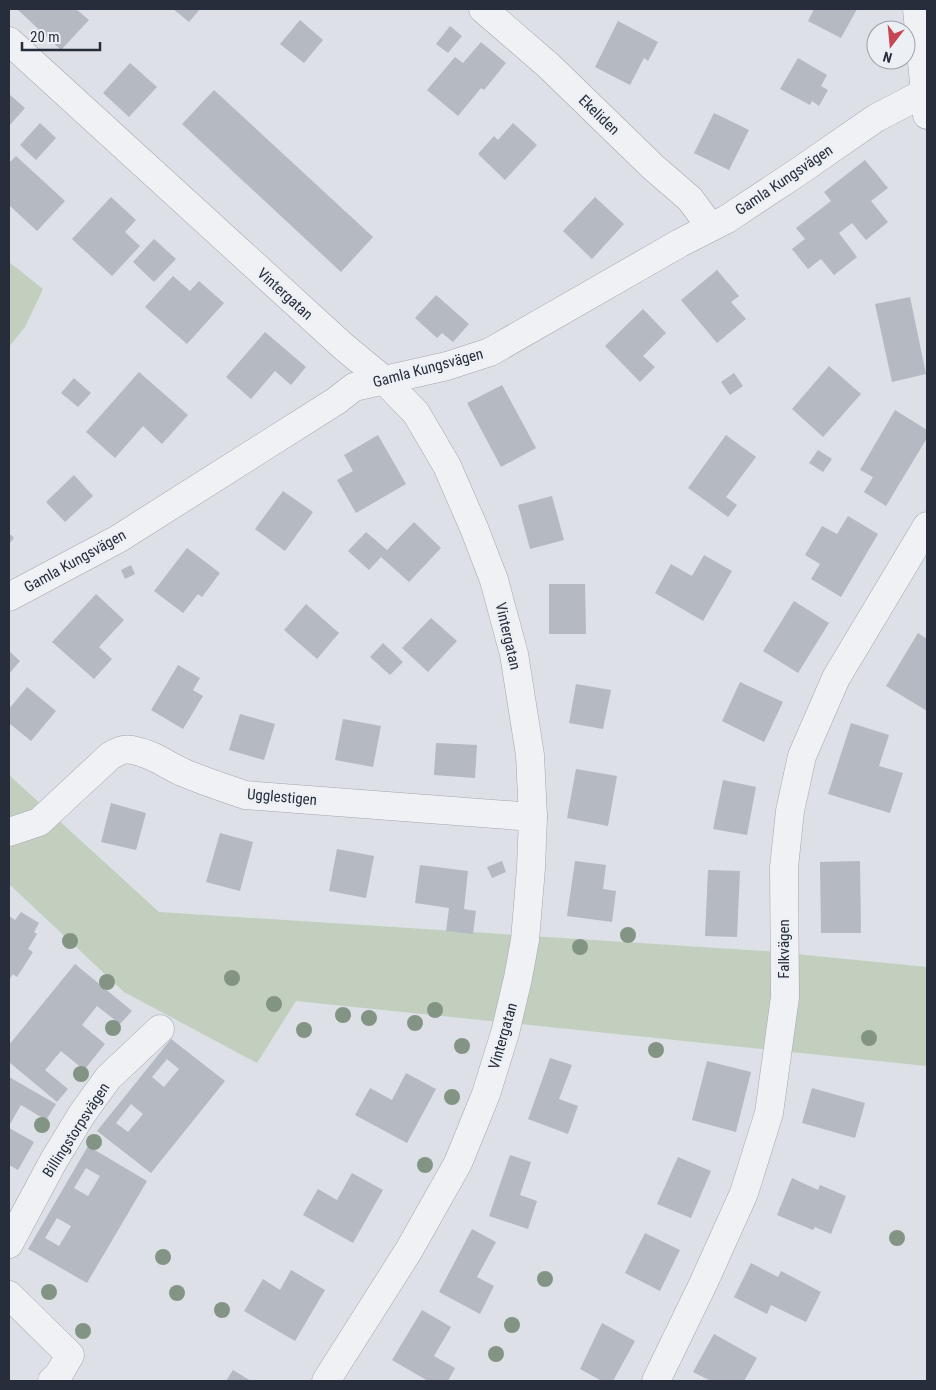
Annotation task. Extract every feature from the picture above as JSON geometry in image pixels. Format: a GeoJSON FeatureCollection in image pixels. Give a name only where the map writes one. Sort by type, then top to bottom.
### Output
{"type":"FeatureCollection","features":[{"type":"Feature","properties":{"kind":"street","name":"Ekeliden"},"geometry":{"type":"LineString","coordinates":[[483,9],[548,66],[653,167],[690,199],[710,226]]}},
{"type":"Feature","properties":{"kind":"street"},"geometry":{"type":"LineString","coordinates":[[916,9],[926,104]]}},
{"type":"Feature","properties":{"kind":"street","name":"Vintergatan"},"geometry":{"type":"LineString","coordinates":[[9,41],[344,348],[384,380],[416,413],[447,466],[462,498],[494,580],[514,654],[530,755],[533,816],[525,940],[505,1033],[486,1094],[458,1163],[409,1250],[326,1381]]}},
{"type":"Feature","properties":{"kind":"street","name":"Gamla Kungsvägen"},"geometry":{"type":"LineString","coordinates":[[9,597],[118,539],[336,401],[354,387],[447,366],[490,352],[710,226],[727,219],[876,118],[926,104]]}},
{"type":"Feature","properties":{"kind":"street","name":"Falkvägen"},"geometry":{"type":"LineString","coordinates":[[656,1381],[704,1282],[744,1193],[769,1113],[785,997],[784,867],[790,811],[802,756],[836,678],[927,526]]}},
{"type":"Feature","properties":{"kind":"street","name":"Ugglestigen"},"geometry":{"type":"LineString","coordinates":[[9,832],[40,822],[110,756],[120,750],[131,750],[156,758],[176,770],[202,781],[245,795],[533,816]]}},
{"type":"Feature","properties":{"kind":"street","name":"Billingstorpsvägen"},"geometry":{"type":"LineString","coordinates":[[9,1244],[54,1160],[82,1114],[108,1078],[160,1029]]}},
{"type":"Feature","properties":{"kind":"street"},"geometry":{"type":"LineString","coordinates":[[9,1294],[70,1355],[59,1374],[52,1381]]}},
{"type":"Feature","properties":{"kind":"green space"},"geometry":{"type":"Polygon","coordinates":[[[9,262],[43,289],[25,327],[9,347],[9,262]]]}},
{"type":"Feature","properties":{"kind":"green space"},"geometry":{"type":"Polygon","coordinates":[[[9,775],[159,912],[765,951],[927,967],[927,1066],[296,1001],[257,1063],[124,992],[9,884],[9,775]]]}},
{"type":"Feature","properties":{"kind":"building"},"geometry":{"type":"Polygon","coordinates":[[[17,9],[76,9],[89,20],[61,50],[17,9]]]}},
{"type":"Feature","properties":{"kind":"building"},"geometry":{"type":"Polygon","coordinates":[[[173,9],[200,9],[189,22],[173,9]]]}},
{"type":"Feature","properties":{"kind":"building"},"geometry":{"type":"Polygon","coordinates":[[[814,9],[857,9],[841,38],[808,21],[814,9]]]}},
{"type":"Feature","properties":{"kind":"building"},"geometry":{"type":"Polygon","coordinates":[[[300,20],[323,40],[304,63],[280,44],[300,20]]]}},
{"type":"Feature","properties":{"kind":"building"},"geometry":{"type":"Polygon","coordinates":[[[618,21],[658,42],[648,61],[644,58],[630,85],[595,67],[618,21]]]}},
{"type":"Feature","properties":{"kind":"building"},"geometry":{"type":"Polygon","coordinates":[[[450,26],[462,36],[448,53],[436,44],[450,26]]]}},
{"type":"Feature","properties":{"kind":"building"},"geometry":{"type":"Polygon","coordinates":[[[481,42],[506,63],[484,90],[481,88],[458,116],[427,90],[455,57],[463,63],[481,42]]]}},
{"type":"Feature","properties":{"kind":"building"},"geometry":{"type":"Polygon","coordinates":[[[798,58],[827,75],[821,86],[828,90],[819,106],[812,101],[810,105],[780,89],[798,58]]]}},
{"type":"Feature","properties":{"kind":"building"},"geometry":{"type":"Polygon","coordinates":[[[130,63],[157,87],[129,117],[103,93],[130,63]]]}},
{"type":"Feature","properties":{"kind":"building"},"geometry":{"type":"Polygon","coordinates":[[[214,90],[373,237],[341,272],[182,124],[214,90]]]}},
{"type":"Feature","properties":{"kind":"building"},"geometry":{"type":"Polygon","coordinates":[[[9,94],[25,108],[9,126],[9,94]]]}},
{"type":"Feature","properties":{"kind":"building"},"geometry":{"type":"Polygon","coordinates":[[[714,113],[749,130],[729,170],[694,153],[714,113]]]}},
{"type":"Feature","properties":{"kind":"building"},"geometry":{"type":"Polygon","coordinates":[[[40,123],[56,138],[36,160],[20,145],[40,123]]]}},
{"type":"Feature","properties":{"kind":"building"},"geometry":{"type":"Polygon","coordinates":[[[513,123],[537,145],[505,180],[478,154],[494,136],[498,140],[513,123]]]}},
{"type":"Feature","properties":{"kind":"building"},"geometry":{"type":"Polygon","coordinates":[[[16,156],[65,201],[37,231],[9,205],[9,163],[16,156]]]}},
{"type":"Feature","properties":{"kind":"building"},"geometry":{"type":"Polygon","coordinates":[[[865,160],[888,188],[871,201],[888,222],[866,240],[852,223],[839,233],[857,257],[834,275],[821,259],[808,269],[792,249],[805,239],[796,228],[831,201],[824,192],[865,160]]]}},
{"type":"Feature","properties":{"kind":"building"},"geometry":{"type":"Polygon","coordinates":[[[111,197],[136,220],[125,232],[140,246],[112,276],[72,239],[111,197]]]}},
{"type":"Feature","properties":{"kind":"building"},"geometry":{"type":"Polygon","coordinates":[[[595,197],[624,224],[592,259],[563,231],[595,197]]]}},
{"type":"Feature","properties":{"kind":"building"},"geometry":{"type":"Polygon","coordinates":[[[154,239],[176,259],[154,282],[133,262],[154,239]]]}},
{"type":"Feature","properties":{"kind":"building"},"geometry":{"type":"Polygon","coordinates":[[[717,270],[739,296],[731,302],[746,319],[717,343],[681,300],[717,270]]]}},
{"type":"Feature","properties":{"kind":"building"},"geometry":{"type":"Polygon","coordinates":[[[173,276],[190,291],[199,281],[224,303],[187,344],[145,307],[173,276]]]}},
{"type":"Feature","properties":{"kind":"building"},"geometry":{"type":"Polygon","coordinates":[[[436,295],[469,324],[453,342],[442,333],[437,338],[415,318],[436,295]]]}},
{"type":"Feature","properties":{"kind":"building"},"geometry":{"type":"Polygon","coordinates":[[[910,297],[926,374],[892,382],[875,304],[910,297]]]}},
{"type":"Feature","properties":{"kind":"building"},"geometry":{"type":"Polygon","coordinates":[[[643,309],[666,333],[643,356],[655,367],[640,382],[605,346],[643,309]]]}},
{"type":"Feature","properties":{"kind":"building"},"geometry":{"type":"Polygon","coordinates":[[[265,332],[306,367],[291,385],[275,371],[251,399],[226,377],[265,332]]]}},
{"type":"Feature","properties":{"kind":"building"},"geometry":{"type":"Polygon","coordinates":[[[829,366],[861,394],[823,437],[792,409],[829,366]]]}},
{"type":"Feature","properties":{"kind":"building"},"geometry":{"type":"Polygon","coordinates":[[[139,372],[188,415],[162,444],[143,426],[115,458],[86,432],[139,372]]]}},
{"type":"Feature","properties":{"kind":"building"},"geometry":{"type":"Polygon","coordinates":[[[734,373],[743,386],[730,395],[721,382],[734,373]]]}},
{"type":"Feature","properties":{"kind":"building"},"geometry":{"type":"Polygon","coordinates":[[[74,378],[91,393],[78,407],[61,393],[74,378]]]}},
{"type":"Feature","properties":{"kind":"building"},"geometry":{"type":"Polygon","coordinates":[[[502,385],[536,448],[501,467],[467,403],[502,385]]]}},
{"type":"Feature","properties":{"kind":"building"},"geometry":{"type":"Polygon","coordinates":[[[895,410],[927,430],[927,438],[886,506],[864,492],[873,477],[860,470],[895,410]]]}},
{"type":"Feature","properties":{"kind":"building"},"geometry":{"type":"Polygon","coordinates":[[[378,435],[406,484],[356,513],[337,480],[353,471],[344,455],[378,435]]]}},
{"type":"Feature","properties":{"kind":"building"},"geometry":{"type":"Polygon","coordinates":[[[726,435],[756,457],[726,497],[737,505],[728,517],[688,488],[726,435]]]}},
{"type":"Feature","properties":{"kind":"building"},"geometry":{"type":"Polygon","coordinates":[[[818,450],[832,459],[823,472],[809,463],[818,450]]]}},
{"type":"Feature","properties":{"kind":"building"},"geometry":{"type":"Polygon","coordinates":[[[74,475],[93,496],[65,522],[46,502],[74,475]]]}},
{"type":"Feature","properties":{"kind":"building"},"geometry":{"type":"Polygon","coordinates":[[[283,491],[313,512],[285,551],[255,529],[283,491]]]}},
{"type":"Feature","properties":{"kind":"building"},"geometry":{"type":"Polygon","coordinates":[[[552,496],[564,540],[530,549],[518,505],[552,496]]]}},
{"type":"Feature","properties":{"kind":"building"},"geometry":{"type":"Polygon","coordinates":[[[848,516],[878,534],[841,597],[811,579],[820,564],[805,555],[822,526],[837,534],[848,516]]]}},
{"type":"Feature","properties":{"kind":"building"},"geometry":{"type":"Polygon","coordinates":[[[414,522],[441,548],[409,582],[381,557],[369,570],[348,551],[366,532],[387,550],[414,522]]]}},
{"type":"Feature","properties":{"kind":"building"},"geometry":{"type":"Polygon","coordinates":[[[9,533],[14,538],[9,544],[9,533]]]}},
{"type":"Feature","properties":{"kind":"building"},"geometry":{"type":"Polygon","coordinates":[[[187,548],[220,573],[202,597],[198,594],[183,613],[154,591],[187,548]]]}},
{"type":"Feature","properties":{"kind":"building"},"geometry":{"type":"Polygon","coordinates":[[[704,555],[732,571],[703,621],[655,593],[671,564],[692,576],[704,555]]]}},
{"type":"Feature","properties":{"kind":"building"},"geometry":{"type":"Polygon","coordinates":[[[131,565],[135,574],[125,579],[121,570],[131,565]]]}},
{"type":"Feature","properties":{"kind":"building"},"geometry":{"type":"Polygon","coordinates":[[[549,584],[585,584],[586,634],[549,634],[549,584]]]}},
{"type":"Feature","properties":{"kind":"building"},"geometry":{"type":"Polygon","coordinates":[[[96,594],[124,620],[99,647],[112,659],[94,679],[52,642],[96,594]]]}},
{"type":"Feature","properties":{"kind":"building"},"geometry":{"type":"Polygon","coordinates":[[[794,601],[829,623],[798,673],[763,651],[794,601]]]}},
{"type":"Feature","properties":{"kind":"building"},"geometry":{"type":"Polygon","coordinates":[[[306,604],[339,633],[317,659],[284,630],[306,604]]]}},
{"type":"Feature","properties":{"kind":"building"},"geometry":{"type":"Polygon","coordinates":[[[431,618],[457,641],[428,672],[402,648],[431,618]]]}},
{"type":"Feature","properties":{"kind":"building"},"geometry":{"type":"Polygon","coordinates":[[[918,633],[927,639],[927,711],[886,686],[918,633]]]}},
{"type":"Feature","properties":{"kind":"building"},"geometry":{"type":"Polygon","coordinates":[[[383,643],[403,662],[390,675],[370,657],[383,643]]]}},
{"type":"Feature","properties":{"kind":"building"},"geometry":{"type":"Polygon","coordinates":[[[9,651],[20,661],[9,674],[9,651]]]}},
{"type":"Feature","properties":{"kind":"building"},"geometry":{"type":"Polygon","coordinates":[[[178,665],[200,678],[193,690],[203,696],[183,729],[151,710],[178,665]]]}},
{"type":"Feature","properties":{"kind":"building"},"geometry":{"type":"Polygon","coordinates":[[[740,682],[783,702],[764,742],[722,721],[740,682]]]}},
{"type":"Feature","properties":{"kind":"building"},"geometry":{"type":"Polygon","coordinates":[[[576,684],[611,690],[603,729],[569,723],[576,684]]]}},
{"type":"Feature","properties":{"kind":"building"},"geometry":{"type":"Polygon","coordinates":[[[27,687],[56,711],[31,741],[9,723],[9,709],[27,687]]]}},
{"type":"Feature","properties":{"kind":"building"},"geometry":{"type":"Polygon","coordinates":[[[240,714],[275,724],[264,760],[229,750],[240,714]]]}},
{"type":"Feature","properties":{"kind":"building"},"geometry":{"type":"Polygon","coordinates":[[[343,719],[381,726],[373,767],[335,760],[343,719]]]}},
{"type":"Feature","properties":{"kind":"building"},"geometry":{"type":"Polygon","coordinates":[[[851,723],[889,735],[879,766],[903,773],[890,813],[828,794],[851,723]]]}},
{"type":"Feature","properties":{"kind":"building"},"geometry":{"type":"Polygon","coordinates":[[[436,743],[477,745],[475,778],[434,775],[436,743]]]}},
{"type":"Feature","properties":{"kind":"building"},"geometry":{"type":"Polygon","coordinates":[[[576,769],[617,776],[608,826],[567,818],[576,769]]]}},
{"type":"Feature","properties":{"kind":"building"},"geometry":{"type":"Polygon","coordinates":[[[723,780],[756,787],[747,835],[713,829],[723,780]]]}},
{"type":"Feature","properties":{"kind":"building"},"geometry":{"type":"Polygon","coordinates":[[[111,803],[146,813],[136,850],[101,842],[111,803]]]}},
{"type":"Feature","properties":{"kind":"building"},"geometry":{"type":"Polygon","coordinates":[[[220,833],[253,842],[240,891],[206,882],[220,833]]]}},
{"type":"Feature","properties":{"kind":"building"},"geometry":{"type":"Polygon","coordinates":[[[337,849],[374,856],[366,898],[329,891],[337,849]]]}},
{"type":"Feature","properties":{"kind":"building"},"geometry":{"type":"Polygon","coordinates":[[[502,861],[506,872],[492,878],[487,867],[502,861]]]}},
{"type":"Feature","properties":{"kind":"building"},"geometry":{"type":"Polygon","coordinates":[[[575,861],[606,865],[603,889],[616,891],[612,922],[567,916],[575,861]]]}},
{"type":"Feature","properties":{"kind":"building"},"geometry":{"type":"Polygon","coordinates":[[[860,861],[861,933],[821,933],[820,862],[860,861]]]}},
{"type":"Feature","properties":{"kind":"building"},"geometry":{"type":"Polygon","coordinates":[[[420,865],[468,871],[464,909],[476,911],[473,934],[446,931],[449,908],[415,903],[420,865]]]}},
{"type":"Feature","properties":{"kind":"building"},"geometry":{"type":"Polygon","coordinates":[[[708,870],[740,871],[737,937],[705,936],[708,870]]]}},
{"type":"Feature","properties":{"kind":"building"},"geometry":{"type":"Polygon","coordinates":[[[21,912],[39,923],[34,932],[37,934],[28,949],[33,952],[17,977],[13,974],[9,980],[9,916],[15,920],[21,912]]]}},
{"type":"Feature","properties":{"kind":"building"},"geometry":{"type":"Polygon","coordinates":[[[75,964],[132,1011],[120,1024],[97,1006],[82,1025],[105,1044],[84,1070],[61,1051],[45,1070],[68,1089],[57,1102],[9,1062],[9,1045],[75,964]]]}},
{"type":"Feature","properties":{"kind":"building"},"geometry":{"type":"Polygon","coordinates":[[[171,1039],[225,1081],[151,1173],[97,1131],[171,1039]],[[167,1059],[152,1077],[164,1087],[179,1069],[167,1059]],[[131,1104],[116,1123],[128,1132],[143,1114],[131,1104]]]}},
{"type":"Feature","properties":{"kind":"building"},"geometry":{"type":"Polygon","coordinates":[[[550,1058],[572,1065],[559,1099],[578,1106],[568,1134],[528,1119],[550,1058]]]}},
{"type":"Feature","properties":{"kind":"building"},"geometry":{"type":"Polygon","coordinates":[[[707,1061],[751,1072],[736,1132],[692,1120],[707,1061]]]}},
{"type":"Feature","properties":{"kind":"building"},"geometry":{"type":"Polygon","coordinates":[[[406,1073],[436,1089],[407,1143],[355,1115],[370,1088],[392,1100],[406,1073]]]}},
{"type":"Feature","properties":{"kind":"building"},"geometry":{"type":"Polygon","coordinates":[[[9,1077],[56,1104],[46,1120],[21,1105],[9,1126],[9,1077]]]}},
{"type":"Feature","properties":{"kind":"building"},"geometry":{"type":"Polygon","coordinates":[[[812,1088],[865,1103],[855,1138],[802,1123],[812,1088]]]}},
{"type":"Feature","properties":{"kind":"building"},"geometry":{"type":"Polygon","coordinates":[[[9,1128],[34,1142],[18,1170],[9,1165],[9,1128]]]}},
{"type":"Feature","properties":{"kind":"building"},"geometry":{"type":"Polygon","coordinates":[[[88,1146],[147,1181],[87,1283],[28,1249],[88,1146]],[[86,1168],[74,1188],[88,1196],[100,1176],[86,1168]],[[57,1218],[45,1238],[59,1246],[71,1226],[57,1218]]]}},
{"type":"Feature","properties":{"kind":"building"},"geometry":{"type":"Polygon","coordinates":[[[510,1155],[531,1162],[520,1195],[537,1201],[528,1229],[489,1216],[510,1155]]]}},
{"type":"Feature","properties":{"kind":"building"},"geometry":{"type":"Polygon","coordinates":[[[678,1157],[711,1171],[691,1218],[657,1204],[678,1157]]]}},
{"type":"Feature","properties":{"kind":"building"},"geometry":{"type":"Polygon","coordinates":[[[352,1173],[383,1190],[353,1243],[303,1215],[318,1189],[337,1200],[352,1173]]]}},
{"type":"Feature","properties":{"kind":"building"},"geometry":{"type":"Polygon","coordinates":[[[792,1178],[818,1190],[820,1185],[846,1196],[831,1234],[815,1227],[813,1230],[777,1215],[792,1178]]]}},
{"type":"Feature","properties":{"kind":"building"},"geometry":{"type":"Polygon","coordinates":[[[472,1229],[496,1242],[477,1277],[494,1286],[480,1314],[439,1292],[472,1229]]]}},
{"type":"Feature","properties":{"kind":"building"},"geometry":{"type":"Polygon","coordinates":[[[645,1233],[680,1250],[660,1291],[625,1273],[645,1233]]]}},
{"type":"Feature","properties":{"kind":"building"},"geometry":{"type":"Polygon","coordinates":[[[751,1263],[778,1277],[781,1271],[821,1292],[806,1322],[771,1305],[767,1314],[734,1297],[751,1263]]]}},
{"type":"Feature","properties":{"kind":"building"},"geometry":{"type":"Polygon","coordinates":[[[291,1270],[325,1290],[295,1341],[244,1311],[263,1279],[280,1290],[291,1270]]]}},
{"type":"Feature","properties":{"kind":"building"},"geometry":{"type":"Polygon","coordinates":[[[422,1310],[451,1327],[434,1356],[455,1368],[448,1381],[428,1381],[392,1360],[422,1310]]]}},
{"type":"Feature","properties":{"kind":"building"},"geometry":{"type":"Polygon","coordinates":[[[602,1323],[635,1341],[613,1381],[602,1381],[580,1369],[602,1323]]]}},
{"type":"Feature","properties":{"kind":"building"},"geometry":{"type":"Polygon","coordinates":[[[714,1334],[757,1358],[744,1381],[711,1381],[693,1372],[714,1334]]]}},
{"type":"Feature","properties":{"kind":"building"},"geometry":{"type":"Polygon","coordinates":[[[233,1370],[251,1381],[226,1381],[233,1370]]]}}]}
